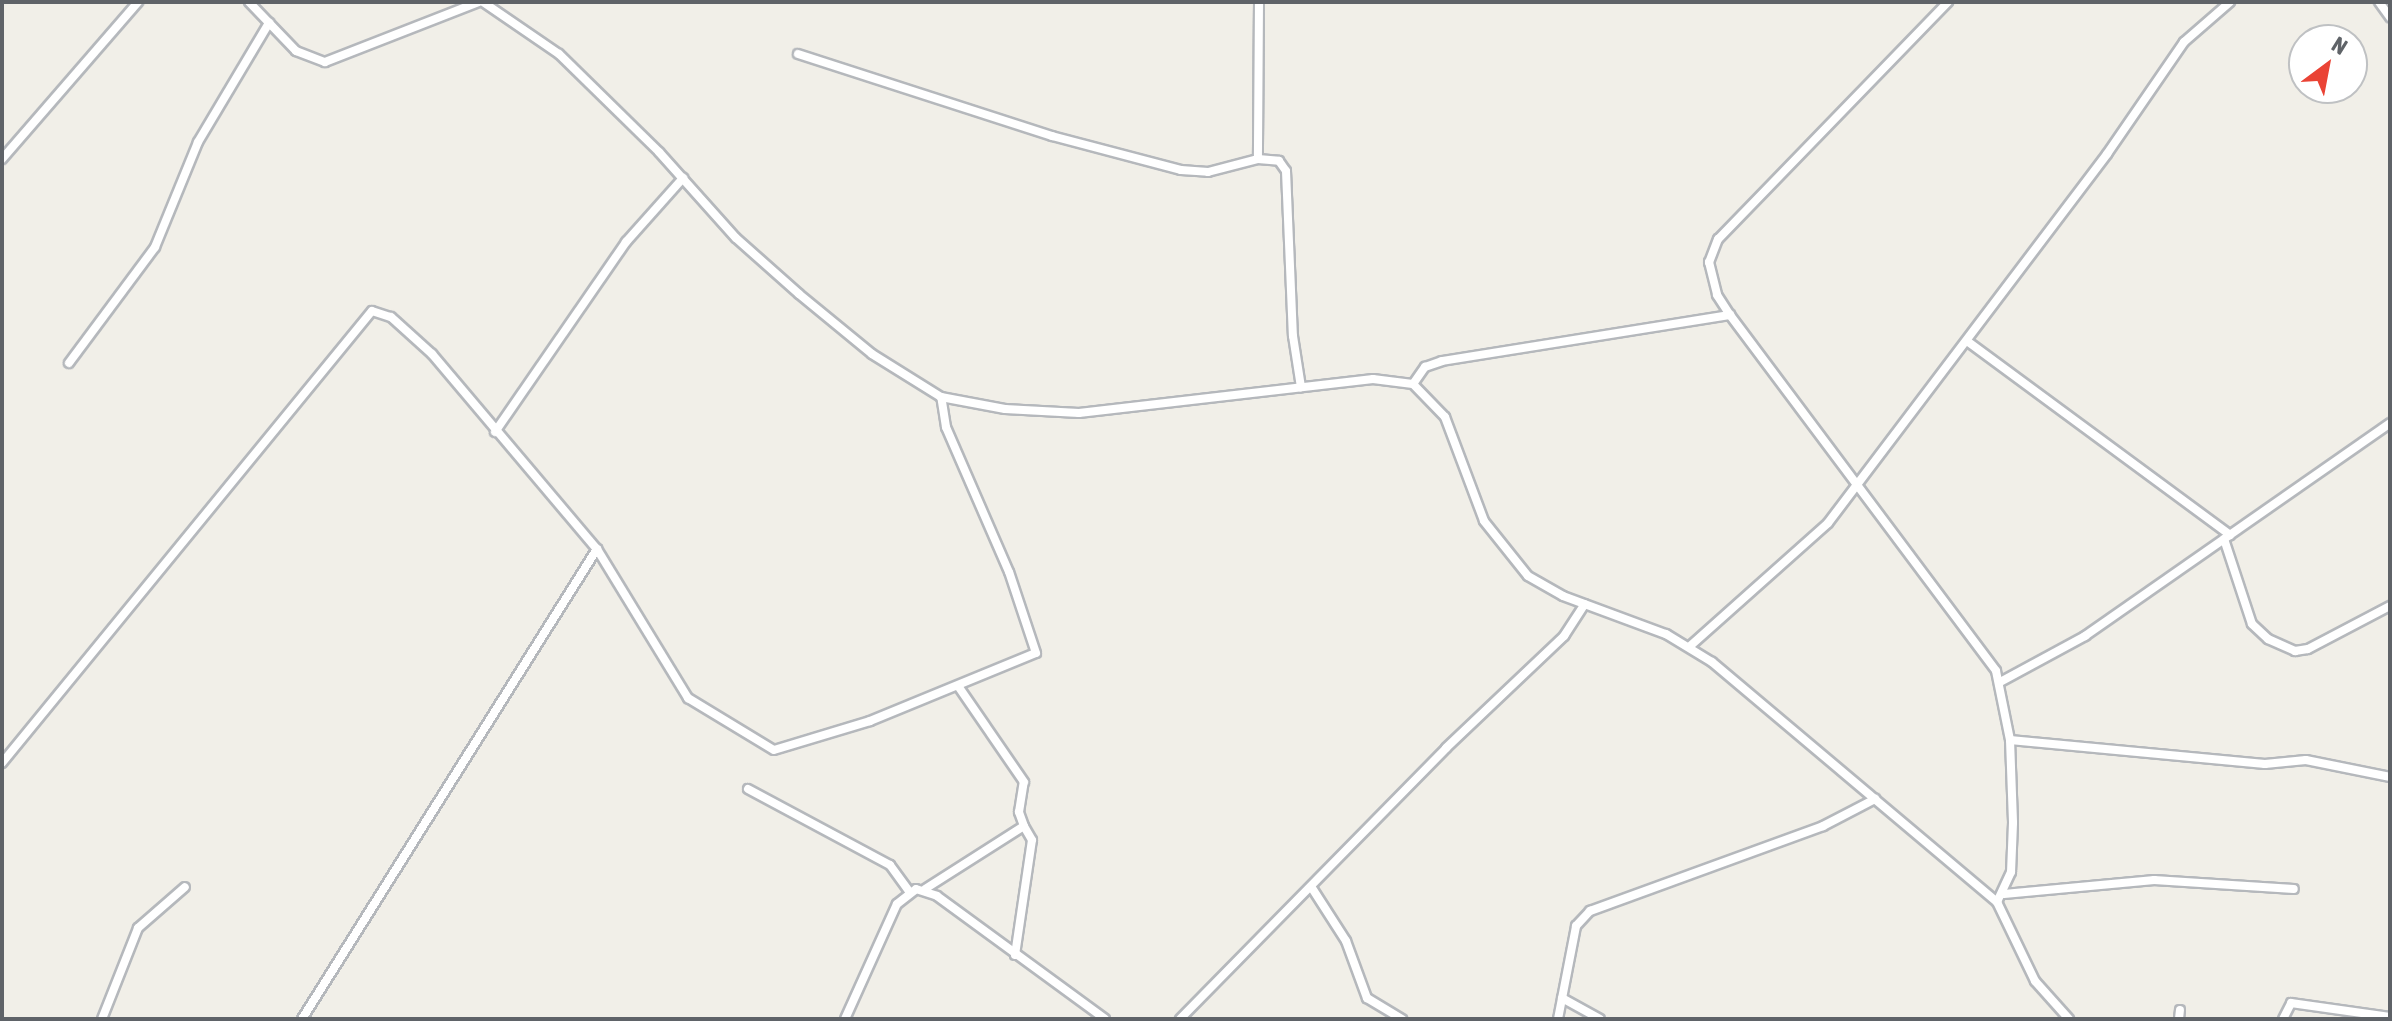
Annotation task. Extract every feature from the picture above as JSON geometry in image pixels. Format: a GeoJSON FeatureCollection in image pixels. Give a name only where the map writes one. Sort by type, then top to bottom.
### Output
{"type":"FeatureCollection","features":[{"type":"Feature","properties":{"kind":"street"},"geometry":{"type":"LineString","coordinates":[[2,159],[138,2]]}},
{"type":"Feature","properties":{"kind":"street"},"geometry":{"type":"LineString","coordinates":[[249,2],[300,55],[325,62],[481,2],[502,6],[559,54],[683,178],[736,238],[836,326],[941,397],[1005,409],[1079,413],[1386,378],[1413,384],[1445,417],[1484,521],[1528,576],[1585,604],[1689,647],[1875,799],[1997,902],[2035,981],[2069,1019]]}},
{"type":"Feature","properties":{"kind":"street"},"geometry":{"type":"LineString","coordinates":[[1258,159],[1259,2]]}},
{"type":"Feature","properties":{"kind":"street"},"geometry":{"type":"LineString","coordinates":[[1948,2],[1718,239],[1709,274],[1730,315],[1987,656],[2000,682],[2010,740],[2012,849],[2004,894],[1997,902]]}},
{"type":"Feature","properties":{"kind":"street"},"geometry":{"type":"LineString","coordinates":[[1689,647],[1706,627],[1806,545],[1858,483],[1967,341],[2184,42],[2230,2]]}},
{"type":"Feature","properties":{"kind":"street"},"geometry":{"type":"LineString","coordinates":[[2379,2],[2388,11]]}},
{"type":"Feature","properties":{"kind":"street"},"geometry":{"type":"LineString","coordinates":[[69,363],[155,247],[198,142],[248,50],[269,23]]}},
{"type":"Feature","properties":{"kind":"street"},"geometry":{"type":"LineString","coordinates":[[798,54],[1052,136],[1181,170],[1208,172],[1258,159],[1279,161],[1286,171],[1293,336],[1301,387]]}},
{"type":"Feature","properties":{"kind":"street"},"geometry":{"type":"LineString","coordinates":[[495,432],[626,242],[683,178]]}},
{"type":"Feature","properties":{"kind":"street"},"geometry":{"type":"LineString","coordinates":[[2,763],[372,311],[385,312],[426,348],[597,549],[688,698],[774,750],[870,721],[1036,653],[1009,572],[946,427],[941,397]]}},
{"type":"Feature","properties":{"kind":"street"},"geometry":{"type":"LineString","coordinates":[[1413,384],[1425,367],[1458,357],[1730,315]]}},
{"type":"Feature","properties":{"kind":"street"},"geometry":{"type":"LineString","coordinates":[[1967,341],[2227,537],[2252,624],[2286,647],[2308,649],[2390,606]]}},
{"type":"Feature","properties":{"kind":"street"},"geometry":{"type":"LineString","coordinates":[[2000,682],[2063,650],[2390,423]]}},
{"type":"Feature","properties":{"kind":"street"},"geometry":{"type":"LineString","coordinates":[[302,1019],[597,549]]}},
{"type":"Feature","properties":{"kind":"street"},"geometry":{"type":"LineString","coordinates":[[1180,1019],[1465,729],[1564,636],[1585,604]]}},
{"type":"Feature","properties":{"kind":"street"},"geometry":{"type":"LineString","coordinates":[[958,686],[1024,782],[1019,812],[1032,840],[1015,955]]}},
{"type":"Feature","properties":{"kind":"street"},"geometry":{"type":"LineString","coordinates":[[2010,740],[2265,764],[2306,760],[2390,777]]}},
{"type":"Feature","properties":{"kind":"street"},"geometry":{"type":"LineString","coordinates":[[748,789],[890,865],[909,891]]}},
{"type":"Feature","properties":{"kind":"street"},"geometry":{"type":"LineString","coordinates":[[1558,1019],[1576,926],[1590,911],[1815,829],[1875,799]]}},
{"type":"Feature","properties":{"kind":"street"},"geometry":{"type":"LineString","coordinates":[[845,1019],[897,904],[909,891],[925,889],[1024,826]]}},
{"type":"Feature","properties":{"kind":"street"},"geometry":{"type":"LineString","coordinates":[[2004,894],[2154,880],[2294,889]]}},
{"type":"Feature","properties":{"kind":"street"},"geometry":{"type":"LineString","coordinates":[[102,1019],[138,928],[185,887]]}},
{"type":"Feature","properties":{"kind":"street"},"geometry":{"type":"LineString","coordinates":[[1312,888],[1346,941],[1367,998],[1402,1019]]}},
{"type":"Feature","properties":{"kind":"street"},"geometry":{"type":"LineString","coordinates":[[925,889],[1105,1019]]}},
{"type":"Feature","properties":{"kind":"street"},"geometry":{"type":"LineString","coordinates":[[1562,998],[1600,1019]]}},
{"type":"Feature","properties":{"kind":"street"},"geometry":{"type":"LineString","coordinates":[[2283,1019],[2291,1003],[2390,1017]]}}]}
